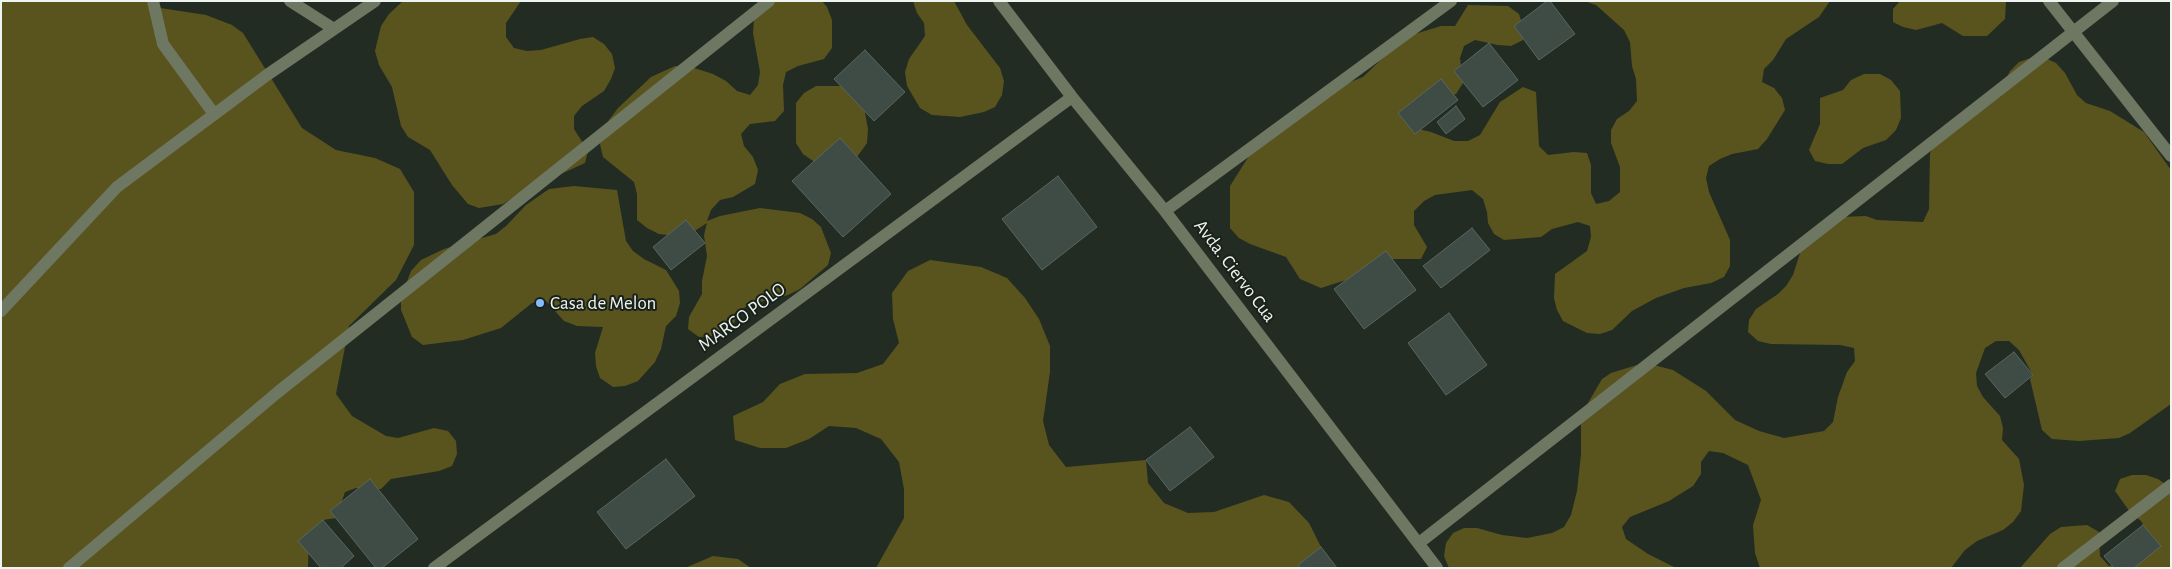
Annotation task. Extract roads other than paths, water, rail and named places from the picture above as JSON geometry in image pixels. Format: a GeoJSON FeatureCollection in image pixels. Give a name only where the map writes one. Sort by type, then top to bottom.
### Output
{"type":"FeatureCollection","features":[{"type":"Feature","properties":{"kind":"street"},"geometry":{"type":"LineString","coordinates":[[153,1],[163,44],[214,114]]}},
{"type":"Feature","properties":{"kind":"street"},"geometry":{"type":"LineString","coordinates":[[290,1],[334,29]]}},
{"type":"Feature","properties":{"kind":"street"},"geometry":{"type":"LineString","coordinates":[[1,311],[117,187],[214,114],[375,1]]}},
{"type":"Feature","properties":{"kind":"street"},"geometry":{"type":"LineString","coordinates":[[69,568],[278,392],[769,1]]}},
{"type":"Feature","properties":{"kind":"street","name":"Avda. Ciervo Cua"},"geometry":{"type":"LineString","coordinates":[[999,1],[1072,97],[1165,211],[1437,568]]}},
{"type":"Feature","properties":{"kind":"street"},"geometry":{"type":"LineString","coordinates":[[1165,211],[1450,1]]}},
{"type":"Feature","properties":{"kind":"street"},"geometry":{"type":"LineString","coordinates":[[2049,1],[2171,156]]}},
{"type":"Feature","properties":{"kind":"street"},"geometry":{"type":"LineString","coordinates":[[1419,543],[2113,1]]}},
{"type":"Feature","properties":{"kind":"street","name":"MARCO POLO"},"geometry":{"type":"LineString","coordinates":[[434,568],[1072,97]]}},
{"type":"Feature","properties":{"kind":"street"},"geometry":{"type":"LineString","coordinates":[[2063,568],[2171,485]]}},
{"type":"Feature","properties":{"kind":"place","name":"Casa de Melon"},"geometry":{"type":"Point","coordinates":[540,303]}}]}
